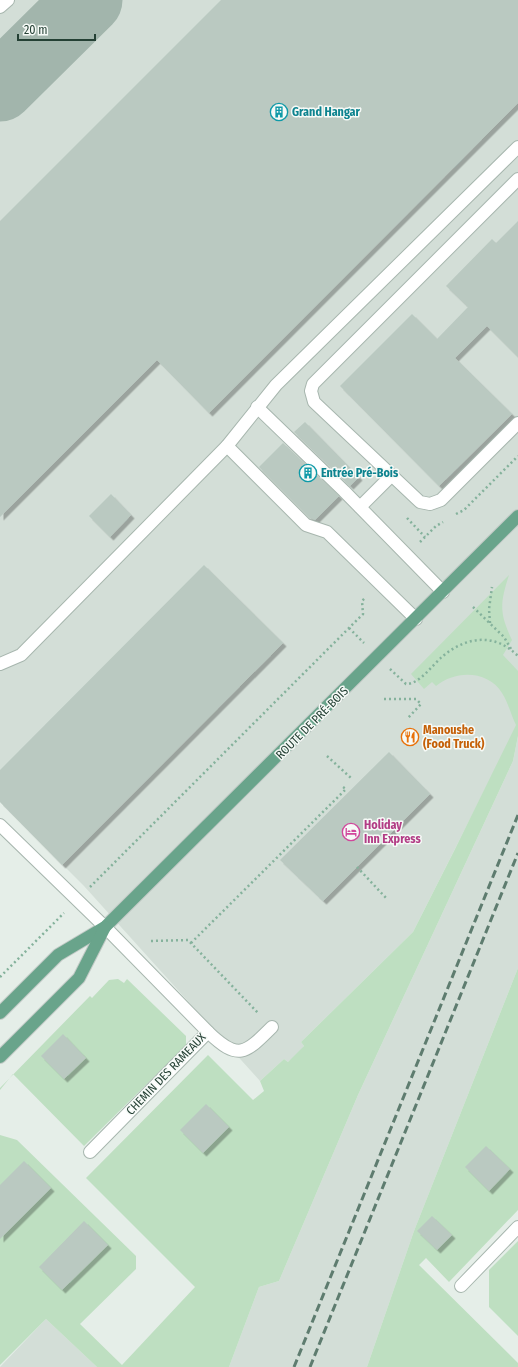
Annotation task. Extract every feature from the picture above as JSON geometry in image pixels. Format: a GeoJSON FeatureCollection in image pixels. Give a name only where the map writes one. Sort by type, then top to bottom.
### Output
{"type":"FeatureCollection","features":[{"type":"Feature","properties":{"kind":"main road","name":"ROUTE DE PRÉ-BOIS"},"geometry":{"type":"LineString","coordinates":[[0,1013],[58,955],[105,927],[518,516]]}},
{"type":"Feature","properties":{"kind":"main road","name":"ROUTE DE PRÉ-BOIS"},"geometry":{"type":"LineString","coordinates":[[0,1057],[79,978],[105,927]]}},
{"type":"Feature","properties":{"kind":"street"},"geometry":{"type":"LineString","coordinates":[[0,7],[8,0]]}},
{"type":"Feature","properties":{"kind":"street"},"geometry":{"type":"LineString","coordinates":[[0,664],[21,655],[227,446],[276,385],[518,147]]}},
{"type":"Feature","properties":{"kind":"street"},"geometry":{"type":"LineString","coordinates":[[518,180],[313,384],[311,391],[314,402],[391,476],[420,502],[430,504],[442,500],[518,423]]}},
{"type":"Feature","properties":{"kind":"street"},"geometry":{"type":"LineString","coordinates":[[257,407],[360,507],[406,556],[443,592]]}},
{"type":"Feature","properties":{"kind":"street"},"geometry":{"type":"LineString","coordinates":[[227,446],[306,525],[327,532],[416,619]]}},
{"type":"Feature","properties":{"kind":"street"},"geometry":{"type":"LineString","coordinates":[[360,507],[391,476]]}},
{"type":"Feature","properties":{"kind":"street","name":"CHEMIN DES RAMEAUX"},"geometry":{"type":"LineString","coordinates":[[0,825],[105,927],[208,1032],[90,1152]]}},
{"type":"Feature","properties":{"kind":"street"},"geometry":{"type":"LineString","coordinates":[[208,1032],[224,1046],[237,1051],[251,1047],[272,1027]]}},
{"type":"Feature","properties":{"kind":"street"},"geometry":{"type":"LineString","coordinates":[[461,1286],[518,1227]]}},
{"type":"Feature","properties":{"kind":"path"},"geometry":{"type":"LineString","coordinates":[[453,516],[464,510],[518,456]]}},
{"type":"Feature","properties":{"kind":"path"},"geometry":{"type":"LineString","coordinates":[[406,556],[436,526],[447,519]]}},
{"type":"Feature","properties":{"kind":"path"},"geometry":{"type":"LineString","coordinates":[[0,978],[363,614],[362,601],[379,583]]}},
{"type":"Feature","properties":{"kind":"path"},"geometry":{"type":"LineString","coordinates":[[490,624],[489,609],[492,586]]}},
{"type":"Feature","properties":{"kind":"path"},"geometry":{"type":"LineString","coordinates":[[473,607],[504,637],[511,649]]}},
{"type":"Feature","properties":{"kind":"path"},"geometry":{"type":"LineString","coordinates":[[402,680],[406,684],[414,683],[443,656],[456,647],[480,640],[492,640],[502,643],[518,656]]}},
{"type":"Feature","properties":{"kind":"path"},"geometry":{"type":"LineString","coordinates":[[384,699],[416,700],[421,704],[408,718]]}},
{"type":"Feature","properties":{"kind":"path"},"geometry":{"type":"LineString","coordinates":[[327,756],[351,778]]}},
{"type":"Feature","properties":{"kind":"path"},"geometry":{"type":"LineString","coordinates":[[191,943],[346,789],[343,787]]}},
{"type":"Feature","properties":{"kind":"path"},"geometry":{"type":"LineString","coordinates":[[358,867],[387,899]]}},
{"type":"Feature","properties":{"kind":"path"},"geometry":{"type":"LineString","coordinates":[[151,941],[188,940],[272,1027]]}},
{"type":"Feature","properties":{"kind":"shaded area"},"geometry":{"type":"Polygon","coordinates":[[[0,0],[518,0],[518,724],[413,932],[301,1042],[304,1046],[297,1055],[288,1062],[284,1059],[260,1081],[84,886],[0,802],[0,0]]]}},
{"type":"Feature","properties":{"kind":"shaded area"},"geometry":{"type":"Polygon","coordinates":[[[518,736],[518,968],[414,1231],[367,1367],[229,1367],[259,1287],[279,1281],[358,1095],[513,761],[518,736]]]}},
{"type":"Feature","properties":{"kind":"shaded area"},"geometry":{"type":"Polygon","coordinates":[[[46,1319],[97,1367],[0,1367],[46,1319]]]}},
{"type":"Feature","properties":{"kind":"green space"},"geometry":{"type":"Polygon","coordinates":[[[509,575],[502,608],[505,622],[512,640],[503,655],[518,671],[518,736],[513,761],[358,1095],[279,1281],[259,1287],[229,1367],[97,1367],[46,1319],[0,1365],[0,1135],[17,1140],[136,1256],[136,1269],[80,1324],[122,1365],[195,1287],[86,1178],[208,1055],[253,1100],[264,1091],[260,1081],[284,1059],[288,1062],[304,1046],[301,1042],[413,932],[516,725],[502,693],[496,685],[480,676],[462,675],[452,677],[436,686],[432,682],[424,689],[411,674],[509,575]]]}},
{"type":"Feature","properties":{"kind":"green space"},"geometry":{"type":"Polygon","coordinates":[[[518,968],[518,1210],[449,1282],[426,1258],[419,1265],[518,1363],[518,1367],[367,1367],[414,1231],[518,968]]]}},
{"type":"Feature","properties":{"kind":"green space"},"geometry":{"type":"Polygon","coordinates":[[[118,979],[124,983],[127,979],[186,1036],[186,1045],[84,1146],[13,1074],[90,996],[92,998],[109,980],[118,979]]]}},
{"type":"Feature","properties":{"kind":"green space"},"geometry":{"type":"Polygon","coordinates":[[[518,1241],[518,1336],[489,1307],[489,1270],[518,1241]]]}},
{"type":"Feature","properties":{"kind":"building","name":"Grand Hangar"},"geometry":{"type":"Polygon","coordinates":[[[221,0],[518,0],[518,103],[209,413],[157,360],[0,517],[0,221],[221,0]]]}},
{"type":"Feature","properties":{"kind":"building"},"geometry":{"type":"Polygon","coordinates":[[[518,221],[518,357],[487,326],[455,358],[512,414],[439,486],[340,386],[412,314],[437,339],[468,307],[446,286],[492,239],[496,243],[518,221]]]}},
{"type":"Feature","properties":{"kind":"building"},"geometry":{"type":"Polygon","coordinates":[[[305,422],[359,477],[350,486],[294,432],[305,422]]]}},
{"type":"Feature","properties":{"kind":"building"},"geometry":{"type":"Polygon","coordinates":[[[283,443],[339,496],[315,520],[310,518],[259,467],[283,443]]]}},
{"type":"Feature","properties":{"kind":"building"},"geometry":{"type":"Polygon","coordinates":[[[111,494],[131,515],[110,537],[89,516],[111,494]]]}},
{"type":"Feature","properties":{"kind":"building"},"geometry":{"type":"Polygon","coordinates":[[[204,565],[283,643],[62,865],[0,802],[0,770],[204,565]]]}},
{"type":"Feature","properties":{"kind":"building","name":"Holiday Inn Express"},"geometry":{"type":"Polygon","coordinates":[[[389,752],[430,794],[323,901],[280,860],[389,752]]]}},
{"type":"Feature","properties":{"kind":"building"},"geometry":{"type":"Polygon","coordinates":[[[63,1034],[86,1058],[64,1079],[41,1056],[63,1034]]]}},
{"type":"Feature","properties":{"kind":"building"},"geometry":{"type":"Polygon","coordinates":[[[206,1104],[229,1127],[203,1153],[180,1130],[206,1104]]]}},
{"type":"Feature","properties":{"kind":"building"},"geometry":{"type":"Polygon","coordinates":[[[486,1146],[510,1169],[489,1191],[465,1167],[486,1146]]]}},
{"type":"Feature","properties":{"kind":"building"},"geometry":{"type":"Polygon","coordinates":[[[24,1161],[51,1188],[0,1239],[0,1185],[24,1161]]]}},
{"type":"Feature","properties":{"kind":"building"},"geometry":{"type":"Polygon","coordinates":[[[432,1216],[452,1235],[437,1250],[417,1231],[432,1216]]]}},
{"type":"Feature","properties":{"kind":"building"},"geometry":{"type":"Polygon","coordinates":[[[84,1221],[108,1245],[62,1290],[39,1267],[84,1221]]]}},
{"type":"Feature","properties":{"kind":"taxiway"},"geometry":{"type":"LineString","coordinates":[[0,87],[88,0]]}},
{"type":"Feature","properties":{"kind":"railway"},"geometry":{"type":"LineString","coordinates":[[294,1367],[518,815]]}},
{"type":"Feature","properties":{"kind":"railway"},"geometry":{"type":"LineString","coordinates":[[310,1367],[518,853]]}},
{"type":"Feature","properties":{"kind":"place","name":"Grand Hangar"},"geometry":{"type":"Point","coordinates":[279,112]}},
{"type":"Feature","properties":{"kind":"place","name":"Entrée Pré-Bois"},"geometry":{"type":"Point","coordinates":[308,473]}},
{"type":"Feature","properties":{"kind":"place","name":"Manoushe (Food Truck)"},"geometry":{"type":"Point","coordinates":[410,737]}},
{"type":"Feature","properties":{"kind":"place","name":"Holiday Inn Express"},"geometry":{"type":"Point","coordinates":[351,832]}}]}
